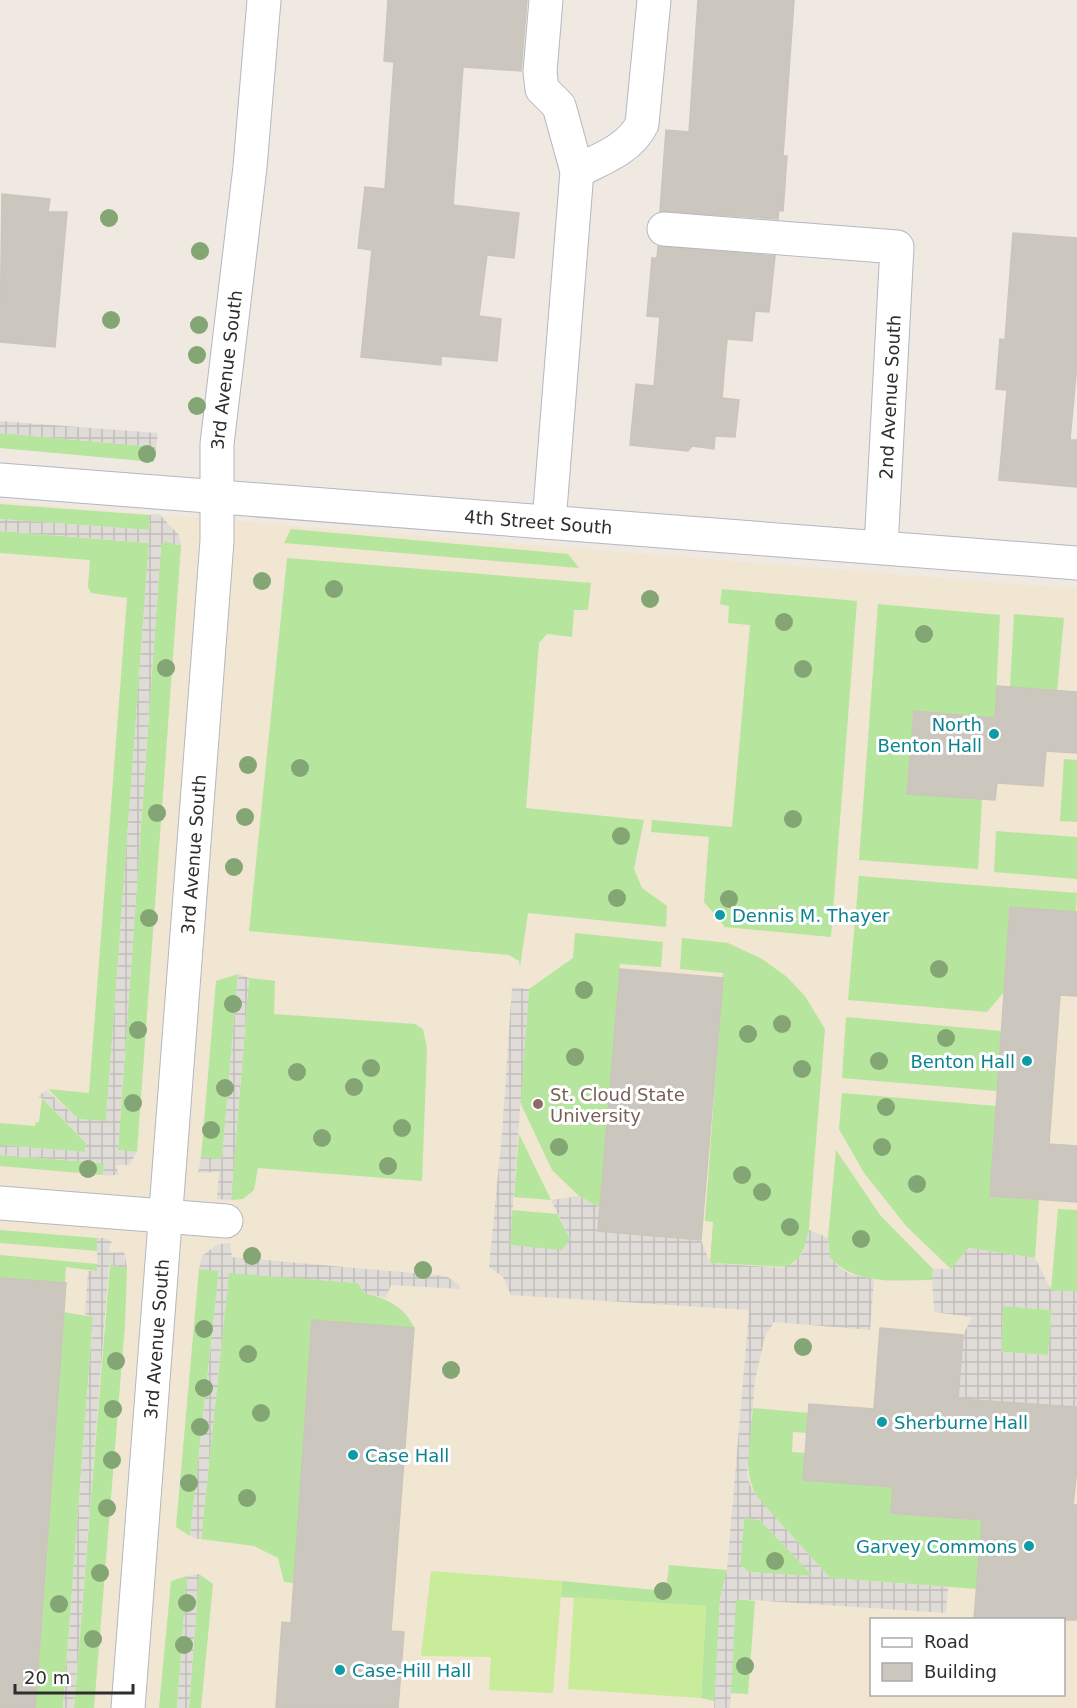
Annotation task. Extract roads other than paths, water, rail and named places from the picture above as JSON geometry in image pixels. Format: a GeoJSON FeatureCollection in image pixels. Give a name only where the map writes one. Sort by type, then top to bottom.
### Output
{"type":"FeatureCollection","features":[{"type":"Feature","properties":{"kind":"street","name":"3rd Avenue South"},"geometry":{"type":"LineString","coordinates":[[128,1708],[217,541],[215,496],[217,444],[250,167],[264,0]]}},
{"type":"Feature","properties":{"kind":"street"},"geometry":{"type":"LineString","coordinates":[[546,0],[540,72],[542,89],[559,106],[577,171],[549,522]]}},
{"type":"Feature","properties":{"kind":"street"},"geometry":{"type":"LineString","coordinates":[[577,171],[624,146],[636,137],[642,124],[654,0]]}},
{"type":"Feature","properties":{"kind":"street","name":"2nd Avenue South"},"geometry":{"type":"LineString","coordinates":[[664,229],[897,246],[881,547]]}},
{"type":"Feature","properties":{"kind":"street","name":"4th Street South"},"geometry":{"type":"LineString","coordinates":[[0,480],[1077,563]]}},
{"type":"Feature","properties":{"kind":"street"},"geometry":{"type":"LineString","coordinates":[[0,1203],[226,1221]]}},
{"type":"Feature","properties":{"kind":"place","name":"North Benton Hall"},"geometry":{"type":"Point","coordinates":[994,734]}},
{"type":"Feature","properties":{"kind":"place","name":"Dennis M. Thayer"},"geometry":{"type":"Point","coordinates":[720,915]}},
{"type":"Feature","properties":{"kind":"place","name":"Benton Hall"},"geometry":{"type":"Point","coordinates":[1027,1061]}},
{"type":"Feature","properties":{"kind":"place","name":"St. Cloud State University"},"geometry":{"type":"Point","coordinates":[538,1104]}},
{"type":"Feature","properties":{"kind":"place","name":"Sherburne Hall"},"geometry":{"type":"Point","coordinates":[882,1422]}},
{"type":"Feature","properties":{"kind":"place","name":"Case Hall"},"geometry":{"type":"Point","coordinates":[353,1455]}},
{"type":"Feature","properties":{"kind":"place","name":"Garvey Commons"},"geometry":{"type":"Point","coordinates":[1029,1546]}},
{"type":"Feature","properties":{"kind":"place","name":"Case-Hill Hall"},"geometry":{"type":"Point","coordinates":[340,1670]}}]}
